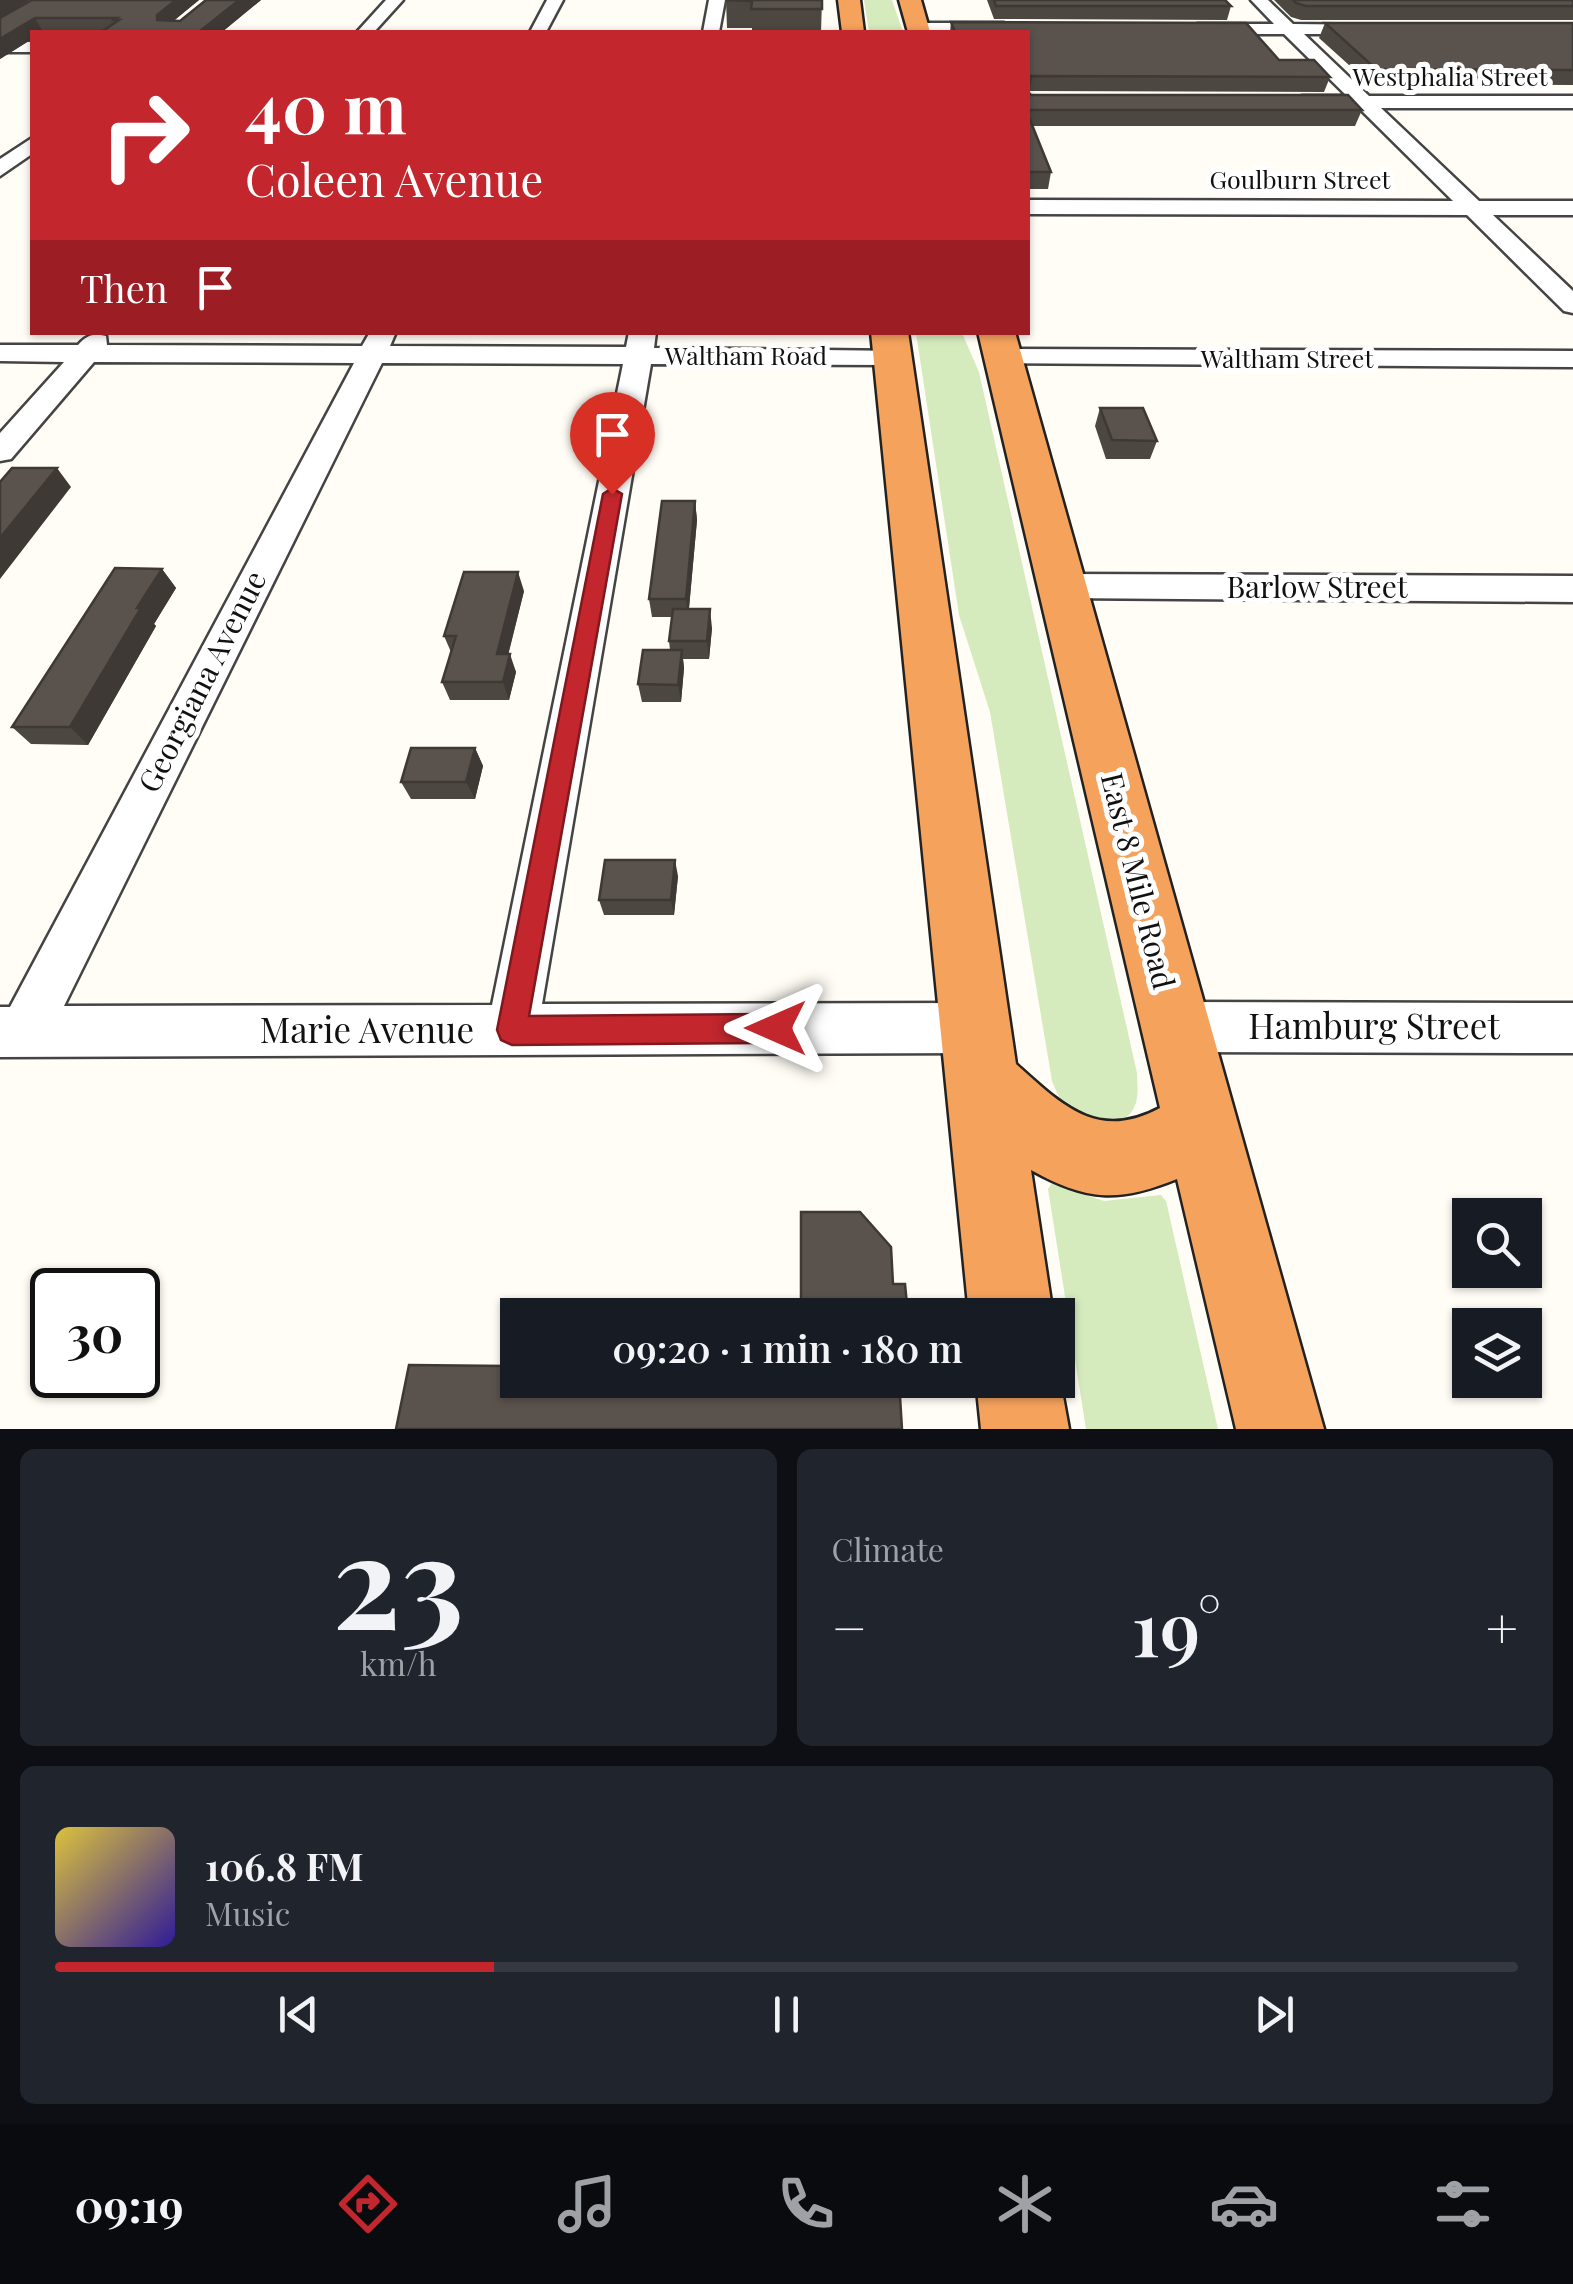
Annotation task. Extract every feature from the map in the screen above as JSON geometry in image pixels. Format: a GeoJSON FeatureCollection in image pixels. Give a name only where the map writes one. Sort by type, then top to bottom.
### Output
{"type":"FeatureCollection","features":[{"type":"Feature","properties":{"kind":"highway"},"geometry":{"type":"LineString","coordinates":[[849,0],[853,30]]}},
{"type":"Feature","properties":{"kind":"highway"},"geometry":{"type":"LineString","coordinates":[[910,0],[918,30]]}},
{"type":"Feature","properties":{"kind":"highway"},"geometry":{"type":"LineString","coordinates":[[891,345],[1009,1298]]}},
{"type":"Feature","properties":{"kind":"highway","name":"East 8 Mile Road"},"geometry":{"type":"LineString","coordinates":[[999,345],[1280,1429]]}},
{"type":"Feature","properties":{"kind":"highway"},"geometry":{"type":"LineString","coordinates":[[978,1056],[1030,1126],[1062,1147],[1090,1157],[1115,1161],[1136,1157],[1200,1127]]}},
{"type":"Feature","properties":{"kind":"highway"},"geometry":{"type":"LineString","coordinates":[[1021,1398],[1025,1429]]}},
{"type":"Feature","properties":{"kind":"street"},"geometry":{"type":"LineString","coordinates":[[367,30],[395,0]]}},
{"type":"Feature","properties":{"kind":"street"},"geometry":{"type":"LineString","coordinates":[[539,30],[555,0]]}},
{"type":"Feature","properties":{"kind":"street"},"geometry":{"type":"LineString","coordinates":[[710,30],[716,0]]}},
{"type":"Feature","properties":{"kind":"street"},"geometry":{"type":"LineString","coordinates":[[1259,0],[1573,305]]}},
{"type":"Feature","properties":{"kind":"street"},"geometry":{"type":"LineString","coordinates":[[918,30],[1027,28]]}},
{"type":"Feature","properties":{"kind":"street"},"geometry":{"type":"LineString","coordinates":[[1178,29],[1400,29]]}},
{"type":"Feature","properties":{"kind":"street"},"geometry":{"type":"LineString","coordinates":[[0,48],[30,48]]}},
{"type":"Feature","properties":{"kind":"street","name":"Westphalia Street"},"geometry":{"type":"LineString","coordinates":[[1284,102],[1573,102]]}},
{"type":"Feature","properties":{"kind":"street"},"geometry":{"type":"LineString","coordinates":[[0,170],[30,146]]}},
{"type":"Feature","properties":{"kind":"street","name":"Goulburn Street"},"geometry":{"type":"LineString","coordinates":[[1030,207],[1573,208]]}},
{"type":"Feature","properties":{"kind":"street"},"geometry":{"type":"LineString","coordinates":[[0,452],[95,343]]}},
{"type":"Feature","properties":{"kind":"street","name":"Waltham Road"},"geometry":{"type":"LineString","coordinates":[[0,353],[95,343],[891,345]]}},
{"type":"Feature","properties":{"kind":"street","name":"Georgiana Avenue"},"geometry":{"type":"LineString","coordinates":[[12,1032],[377,343]]}},
{"type":"Feature","properties":{"kind":"street"},"geometry":{"type":"LineString","coordinates":[[512,1030],[640,344]]}},
{"type":"Feature","properties":{"kind":"street","name":"Waltham Street"},"geometry":{"type":"LineString","coordinates":[[999,345],[1573,359]]}},
{"type":"Feature","properties":{"kind":"street","name":"Barlow Street"},"geometry":{"type":"LineString","coordinates":[[1062,586],[1573,590]]}},
{"type":"Feature","properties":{"kind":"street","name":"Hamburg Street"},"geometry":{"type":"LineString","coordinates":[[1175,1027],[1573,1028]]}},
{"type":"Feature","properties":{"kind":"street","name":"Marie Avenue"},"geometry":{"type":"LineString","coordinates":[[12,1032],[512,1030],[978,1056]]}},
{"type":"Feature","properties":{"kind":"green space"},"geometry":{"type":"Polygon","coordinates":[[[864,0],[892,0],[902,30],[869,30],[864,0]]]}},
{"type":"Feature","properties":{"kind":"green space"},"geometry":{"type":"Polygon","coordinates":[[[916,335],[963,335],[979,372],[1137,1073],[1135,1107],[1119,1121],[1101,1122],[1075,1113],[1063,1102],[1052,1081],[990,712],[959,615],[916,335]]]}},
{"type":"Feature","properties":{"kind":"green space"},"geometry":{"type":"Polygon","coordinates":[[[1052,1183],[1104,1201],[1161,1195],[1166,1201],[1218,1429],[1086,1429],[1075,1360],[1075,1298],[1065,1298],[1048,1189],[1052,1183]]]}},
{"type":"Feature","properties":{"kind":"building"},"geometry":{"type":"Polygon","coordinates":[[[32,0],[176,0],[157,15],[157,20],[180,21],[206,0],[239,0],[202,30],[104,30],[119,20],[35,18],[0,39],[0,18],[32,0]]]}},
{"type":"Feature","properties":{"kind":"building"},"geometry":{"type":"Polygon","coordinates":[[[726,0],[822,0],[822,9],[751,9],[752,1],[726,0]]]}},
{"type":"Feature","properties":{"kind":"building"},"geometry":{"type":"Polygon","coordinates":[[[994,0],[1225,0],[1231,6],[996,6],[994,0]]]}},
{"type":"Feature","properties":{"kind":"building"},"geometry":{"type":"Polygon","coordinates":[[[1293,0],[1573,0],[1573,6],[1306,6],[1293,0]]]}},
{"type":"Feature","properties":{"kind":"building"},"geometry":{"type":"Polygon","coordinates":[[[951,22],[1246,23],[1279,60],[1314,60],[1330,77],[1031,76],[1030,81],[1030,30],[954,30],[951,22]]]}},
{"type":"Feature","properties":{"kind":"building"},"geometry":{"type":"Polygon","coordinates":[[[1325,23],[1573,23],[1573,70],[1376,69],[1325,23]]]}},
{"type":"Feature","properties":{"kind":"building"},"geometry":{"type":"Polygon","coordinates":[[[1030,94],[1348,95],[1362,110],[1030,110],[1030,94]]]}},
{"type":"Feature","properties":{"kind":"building"},"geometry":{"type":"Polygon","coordinates":[[[1030,120],[1051,172],[1030,172],[1030,120]]]}},
{"type":"Feature","properties":{"kind":"building"},"geometry":{"type":"Polygon","coordinates":[[[1100,408],[1143,408],[1157,441],[1112,440],[1100,408]]]}},
{"type":"Feature","properties":{"kind":"building"},"geometry":{"type":"Polygon","coordinates":[[[12,468],[57,468],[0,538],[0,482],[12,468]]]}},
{"type":"Feature","properties":{"kind":"building"},"geometry":{"type":"Polygon","coordinates":[[[662,501],[695,501],[686,599],[649,599],[662,501]]]}},
{"type":"Feature","properties":{"kind":"building"},"geometry":{"type":"Polygon","coordinates":[[[115,568],[162,569],[70,727],[12,727],[115,568]]]}},
{"type":"Feature","properties":{"kind":"building"},"geometry":{"type":"Polygon","coordinates":[[[464,572],[518,572],[497,654],[510,654],[503,682],[442,682],[456,636],[444,636],[464,572]]]}},
{"type":"Feature","properties":{"kind":"building"},"geometry":{"type":"Polygon","coordinates":[[[673,609],[710,609],[707,641],[669,641],[673,609]]]}},
{"type":"Feature","properties":{"kind":"building"},"geometry":{"type":"Polygon","coordinates":[[[643,650],[682,650],[678,685],[638,684],[643,650]]]}},
{"type":"Feature","properties":{"kind":"building"},"geometry":{"type":"Polygon","coordinates":[[[411,748],[475,748],[466,782],[401,782],[411,748]]]}},
{"type":"Feature","properties":{"kind":"building"},"geometry":{"type":"Polygon","coordinates":[[[605,860],[675,860],[671,900],[599,900],[605,860]]]}},
{"type":"Feature","properties":{"kind":"building"},"geometry":{"type":"Polygon","coordinates":[[[801,1212],[860,1212],[891,1247],[893,1284],[905,1284],[906,1298],[801,1298],[801,1212]]]}},
{"type":"Feature","properties":{"kind":"building"},"geometry":{"type":"Polygon","coordinates":[[[409,1365],[500,1366],[500,1398],[900,1398],[902,1429],[396,1429],[409,1365]]]}},
{"type":"Feature","properties":{"kind":"route"},"geometry":{"type":"LineString","coordinates":[[612,494],[512,1030],[776,1028]]}}]}
